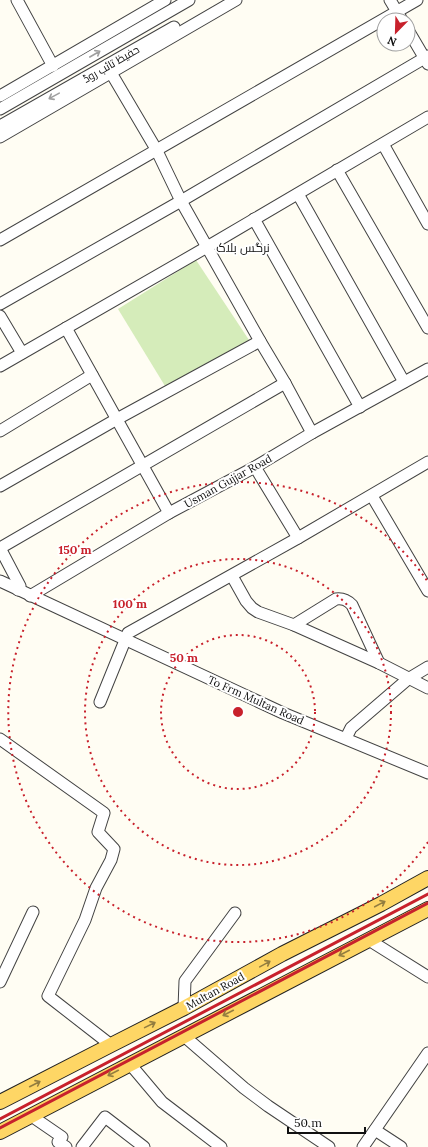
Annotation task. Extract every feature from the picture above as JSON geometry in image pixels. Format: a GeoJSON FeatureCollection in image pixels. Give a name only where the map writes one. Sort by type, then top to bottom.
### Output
{"type":"FeatureCollection","features":[{"type":"Feature","properties":{"kind":"main road","name":"Multan Road"},"geometry":{"type":"LineString","coordinates":[[0,1102],[184,1008],[282,954],[381,904],[428,878]]}},
{"type":"Feature","properties":{"kind":"main road"},"geometry":{"type":"LineString","coordinates":[[0,1132],[30,1115],[428,910]]}},
{"type":"Feature","properties":{"kind":"street"},"geometry":{"type":"LineString","coordinates":[[17,0],[53,66]]}},
{"type":"Feature","properties":{"kind":"street"},"geometry":{"type":"LineString","coordinates":[[0,96],[45,76],[53,66],[165,0]]}},
{"type":"Feature","properties":{"kind":"street","name":"حفیظ تائب روڈ"},"geometry":{"type":"LineString","coordinates":[[0,108],[45,76],[189,0]]}},
{"type":"Feature","properties":{"kind":"street","name":"حفیظ تائب روڈ"},"geometry":{"type":"LineString","coordinates":[[0,126],[109,70],[222,0]]}},
{"type":"Feature","properties":{"kind":"street"},"geometry":{"type":"LineString","coordinates":[[0,137],[109,70],[236,0]]}},
{"type":"Feature","properties":{"kind":"street"},"geometry":{"type":"LineString","coordinates":[[390,0],[397,12]]}},
{"type":"Feature","properties":{"kind":"street"},"geometry":{"type":"LineString","coordinates":[[404,12],[417,0]]}},
{"type":"Feature","properties":{"kind":"street"},"geometry":{"type":"LineString","coordinates":[[0,240],[156,149],[376,29]]}},
{"type":"Feature","properties":{"kind":"street"},"geometry":{"type":"LineString","coordinates":[[0,304],[427,60],[416,43]]}},
{"type":"Feature","properties":{"kind":"street"},"geometry":{"type":"LineString","coordinates":[[109,70],[156,149],[181,201],[312,433]]}},
{"type":"Feature","properties":{"kind":"street"},"geometry":{"type":"LineString","coordinates":[[0,366],[207,247],[337,170],[427,121]]}},
{"type":"Feature","properties":{"kind":"street"},"geometry":{"type":"LineString","coordinates":[[383,144],[428,224]]}},
{"type":"Feature","properties":{"kind":"street"},"geometry":{"type":"LineString","coordinates":[[337,170],[428,328]]}},
{"type":"Feature","properties":{"kind":"street"},"geometry":{"type":"LineString","coordinates":[[298,194],[404,382]]}},
{"type":"Feature","properties":{"kind":"street"},"geometry":{"type":"LineString","coordinates":[[254,219],[360,406]]}},
{"type":"Feature","properties":{"kind":"street"},"geometry":{"type":"LineString","coordinates":[[0,316],[22,353]]}},
{"type":"Feature","properties":{"kind":"street"},"geometry":{"type":"LineString","coordinates":[[66,328],[169,513]]}},
{"type":"Feature","properties":{"kind":"street"},"geometry":{"type":"LineString","coordinates":[[0,486],[117,419],[260,341]]}},
{"type":"Feature","properties":{"kind":"street","name":"Usman Gujjar Road"},"geometry":{"type":"LineString","coordinates":[[30,596],[169,513],[256,467],[312,433],[428,369]]}},
{"type":"Feature","properties":{"kind":"street"},"geometry":{"type":"LineString","coordinates":[[0,431],[92,375]]}},
{"type":"Feature","properties":{"kind":"street"},"geometry":{"type":"LineString","coordinates":[[18,590],[20,586],[0,548],[285,383]]}},
{"type":"Feature","properties":{"kind":"street"},"geometry":{"type":"LineString","coordinates":[[100,702],[128,633],[232,576],[372,496],[428,462]]}},
{"type":"Feature","properties":{"kind":"street"},"geometry":{"type":"LineString","coordinates":[[256,467],[298,538]]}},
{"type":"Feature","properties":{"kind":"street"},"geometry":{"type":"LineString","coordinates":[[372,496],[428,591]]}},
{"type":"Feature","properties":{"kind":"street"},"geometry":{"type":"LineString","coordinates":[[232,576],[252,608],[258,612],[294,625],[379,663],[428,688]]}},
{"type":"Feature","properties":{"kind":"street","name":"To Frm Multan Road"},"geometry":{"type":"LineString","coordinates":[[0,581],[283,713],[428,773]]}},
{"type":"Feature","properties":{"kind":"street"},"geometry":{"type":"LineString","coordinates":[[294,625],[336,599],[340,598],[348,601],[352,605],[379,663]]}},
{"type":"Feature","properties":{"kind":"street"},"geometry":{"type":"LineString","coordinates":[[346,738],[351,728],[408,678],[428,667]]}},
{"type":"Feature","properties":{"kind":"street"},"geometry":{"type":"LineString","coordinates":[[0,739],[104,813],[98,832],[114,849],[111,860],[96,888],[85,920],[48,996],[111,1045]]}},
{"type":"Feature","properties":{"kind":"street"},"geometry":{"type":"LineString","coordinates":[[0,982],[32,912]]}},
{"type":"Feature","properties":{"kind":"street"},"geometry":{"type":"LineString","coordinates":[[184,1008],[186,981],[235,913]]}},
{"type":"Feature","properties":{"kind":"street"},"geometry":{"type":"LineString","coordinates":[[368,940],[428,977]]}},
{"type":"Feature","properties":{"kind":"street"},"geometry":{"type":"LineString","coordinates":[[184,1036],[244,1088],[268,1106],[330,1147]]}},
{"type":"Feature","properties":{"kind":"street"},"geometry":{"type":"LineString","coordinates":[[363,1147],[428,1053]]}},
{"type":"Feature","properties":{"kind":"street"},"geometry":{"type":"LineString","coordinates":[[130,1064],[162,1102],[221,1147]]}},
{"type":"Feature","properties":{"kind":"street"},"geometry":{"type":"LineString","coordinates":[[30,1115],[62,1137],[58,1142],[66,1147]]}},
{"type":"Feature","properties":{"kind":"street"},"geometry":{"type":"LineString","coordinates":[[82,1147],[105,1117],[144,1147]]}},
{"type":"Feature","properties":{"kind":"street"},"geometry":{"type":"LineString","coordinates":[[375,1130],[401,1147]]}},
{"type":"Feature","properties":{"kind":"green space"},"geometry":{"type":"Polygon","coordinates":[[[196,260],[249,340],[165,386],[118,309],[196,260]]]}},
{"type":"Feature","properties":{"kind":"railway"},"geometry":{"type":"LineString","coordinates":[[0,1119],[428,894]]}},
{"type":"Feature","properties":{"kind":"railway"},"geometry":{"type":"LineString","coordinates":[[0,1128],[428,903]]}},
{"type":"Feature","properties":{"kind":"district","name":"نرگس بلاک"},"geometry":{"type":"Point","coordinates":[243,248]}}]}
